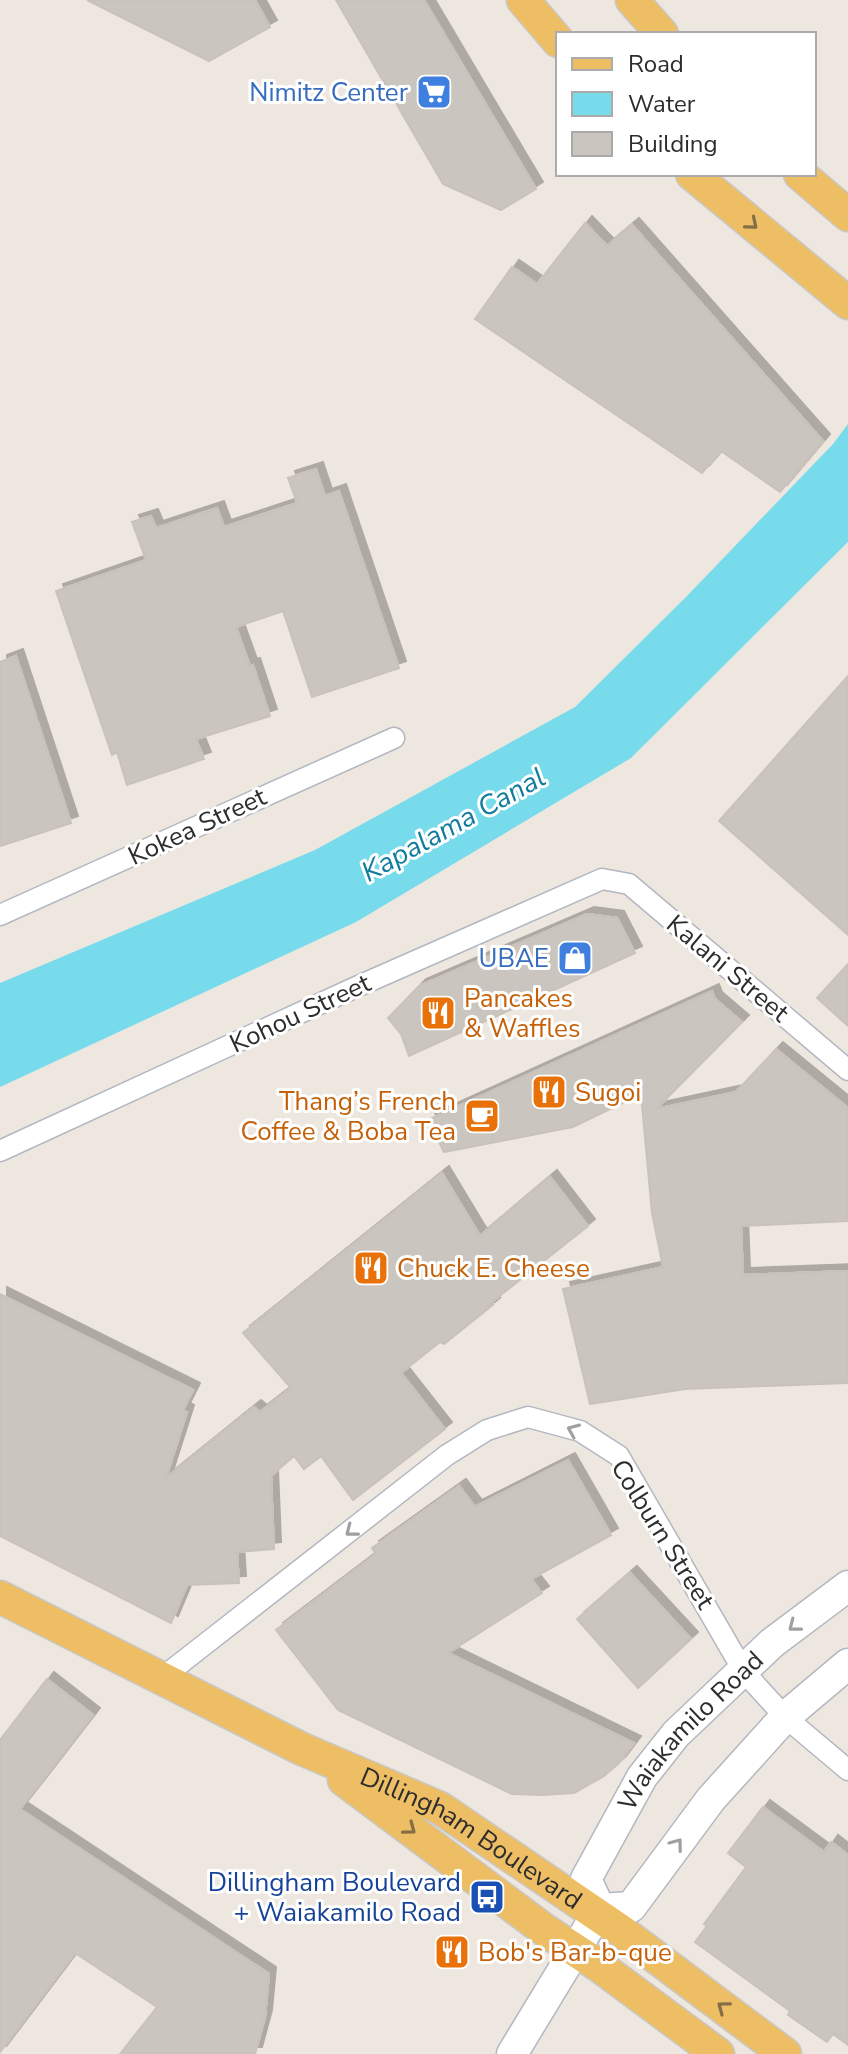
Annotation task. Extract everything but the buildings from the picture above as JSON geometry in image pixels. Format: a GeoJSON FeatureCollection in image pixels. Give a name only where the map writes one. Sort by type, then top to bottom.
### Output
{"type":"FeatureCollection","features":[{"type":"Feature","properties":{"kind":"main road"},"geometry":{"type":"LineString","coordinates":[[523,0],[556,39]]}},
{"type":"Feature","properties":{"kind":"main road"},"geometry":{"type":"LineString","coordinates":[[632,0],[660,32]]}},
{"type":"Feature","properties":{"kind":"main road"},"geometry":{"type":"LineString","coordinates":[[694,176],[848,303]]}},
{"type":"Feature","properties":{"kind":"main road"},"geometry":{"type":"LineString","coordinates":[[802,176],[848,215]]}},
{"type":"Feature","properties":{"kind":"main road","name":"Waiakamilo Road"},"geometry":{"type":"LineString","coordinates":[[598,1912],[586,1879],[642,1777],[676,1734],[772,1643],[848,1586]]}},
{"type":"Feature","properties":{"kind":"main road","name":"Dillingham Boulevard"},"geometry":{"type":"LineString","coordinates":[[0,1597],[302,1749],[440,1808],[598,1912],[785,2054]]}},
{"type":"Feature","properties":{"kind":"main road"},"geometry":{"type":"LineString","coordinates":[[512,2054],[598,1912],[631,1907],[711,1799],[785,1717],[848,1664]]}},
{"type":"Feature","properties":{"kind":"main road","name":"Dillingham Boulevard"},"geometry":{"type":"LineString","coordinates":[[302,1749],[718,2054]]}},
{"type":"Feature","properties":{"kind":"street","name":"Kokea Street"},"geometry":{"type":"LineString","coordinates":[[0,915],[394,738]]}},
{"type":"Feature","properties":{"kind":"street","name":"Kalani Street"},"geometry":{"type":"LineString","coordinates":[[602,879],[629,884],[848,1070]]}},
{"type":"Feature","properties":{"kind":"street","name":"Kohou Street"},"geometry":{"type":"LineString","coordinates":[[0,1151],[354,988],[602,879]]}},
{"type":"Feature","properties":{"kind":"street","name":"Colburn Street"},"geometry":{"type":"LineString","coordinates":[[163,1677],[447,1455],[487,1430],[528,1417],[580,1431],[619,1456],[744,1672],[785,1717],[848,1770]]}},
{"type":"Feature","properties":{"kind":"water","name":"Kapalama Canal"},"geometry":{"type":"Polygon","coordinates":[[[848,424],[848,542],[631,758],[356,922],[0,1087],[0,983],[315,850],[575,707],[687,596],[833,444],[848,424]]]}},
{"type":"Feature","properties":{"kind":"place","name":"Nimitz Center"},"geometry":{"type":"Point","coordinates":[434,92]}},
{"type":"Feature","properties":{"kind":"place","name":"UBAE"},"geometry":{"type":"Point","coordinates":[575,958]}},
{"type":"Feature","properties":{"kind":"place","name":"Pancakes & Waffles"},"geometry":{"type":"Point","coordinates":[438,1013]}},
{"type":"Feature","properties":{"kind":"place","name":"Sugoi"},"geometry":{"type":"Point","coordinates":[549,1092]}},
{"type":"Feature","properties":{"kind":"place","name":"Thang’s French Coffee & Boba Tea"},"geometry":{"type":"Point","coordinates":[482,1116]}},
{"type":"Feature","properties":{"kind":"place","name":"Chuck E. Cheese"},"geometry":{"type":"Point","coordinates":[371,1268]}},
{"type":"Feature","properties":{"kind":"place","name":"Dillingham Boulevard + Waiakamilo Road"},"geometry":{"type":"Point","coordinates":[487,1897]}},
{"type":"Feature","properties":{"kind":"place","name":"Bob's Bar-b-que"},"geometry":{"type":"Point","coordinates":[452,1952]}}]}
